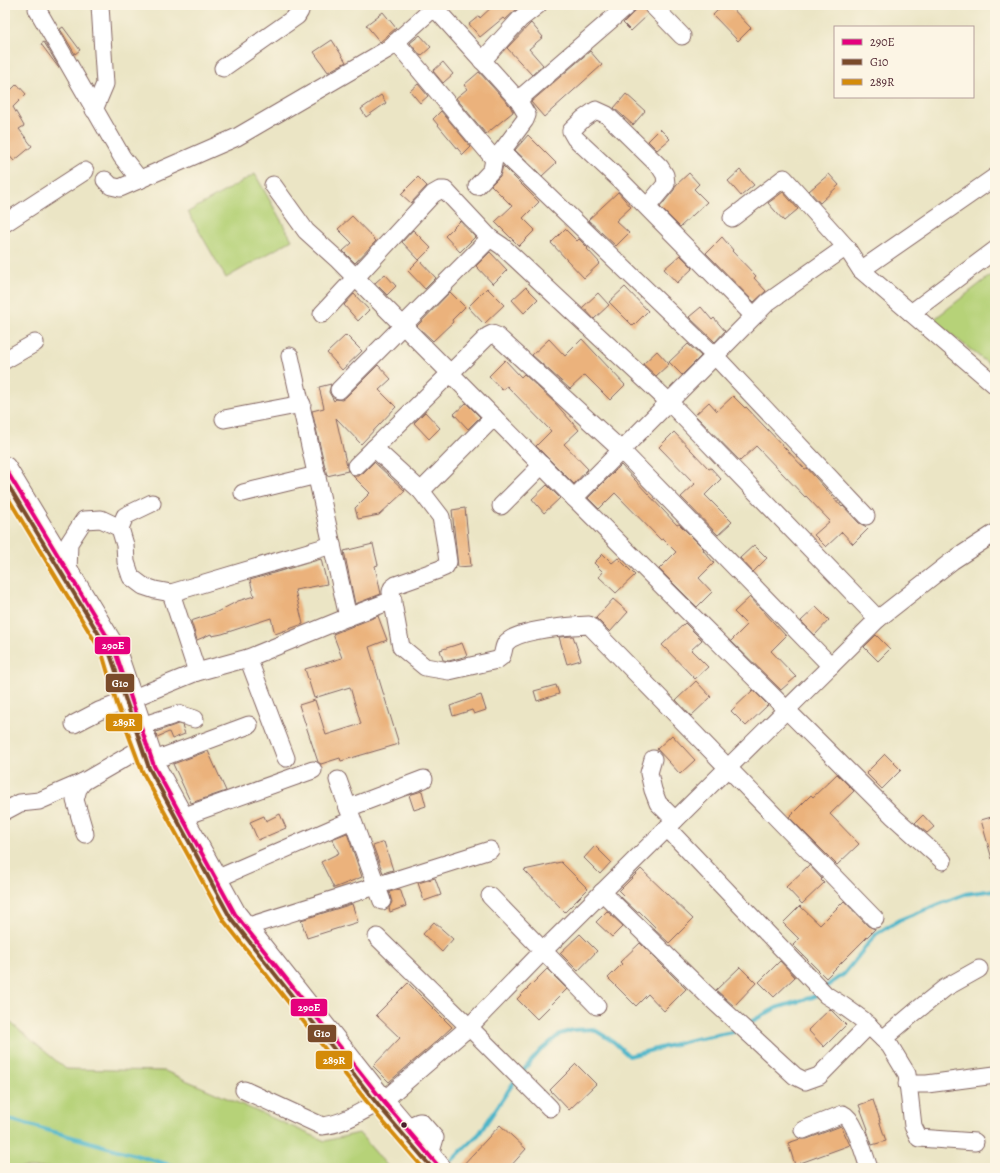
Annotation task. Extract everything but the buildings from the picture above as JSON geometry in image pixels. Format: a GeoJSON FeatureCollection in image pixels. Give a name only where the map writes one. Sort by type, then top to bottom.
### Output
{"type":"FeatureCollection","features":[{"type":"Feature","properties":{"kind":"main road"},"geometry":{"type":"LineString","coordinates":[[5,468],[114,648],[124,702],[141,726],[144,756],[142,771],[224,921],[377,1104],[431,1164]]}},
{"type":"Feature","properties":{"kind":"main road"},"geometry":{"type":"LineString","coordinates":[[5,493],[102,653],[124,702],[144,756],[182,817],[235,914],[377,1104],[406,1128],[431,1164]]}},
{"type":"Feature","properties":{"kind":"street"},"geometry":{"type":"LineString","coordinates":[[94,110],[105,84],[100,5]]}},
{"type":"Feature","properties":{"kind":"street"},"geometry":{"type":"LineString","coordinates":[[223,68],[297,16],[300,11],[298,5]]}},
{"type":"Feature","properties":{"kind":"street"},"geometry":{"type":"LineString","coordinates":[[482,61],[520,19],[538,5]]}},
{"type":"Feature","properties":{"kind":"street"},"geometry":{"type":"LineString","coordinates":[[518,100],[628,5]]}},
{"type":"Feature","properties":{"kind":"street"},"geometry":{"type":"LineString","coordinates":[[652,5],[682,36]]}},
{"type":"Feature","properties":{"kind":"street"},"geometry":{"type":"LineString","coordinates":[[39,6],[94,110],[122,157],[140,180]]}},
{"type":"Feature","properties":{"kind":"street"},"geometry":{"type":"LineString","coordinates":[[105,180],[111,186],[120,188],[237,137],[388,49],[434,6],[518,100],[527,115],[525,120],[498,155],[492,170],[477,186]]}},
{"type":"Feature","properties":{"kind":"street"},"geometry":{"type":"LineString","coordinates":[[396,42],[498,155],[715,356],[866,516]]}},
{"type":"Feature","properties":{"kind":"street"},"geometry":{"type":"LineString","coordinates":[[647,207],[666,184],[665,175],[660,167],[606,115],[596,110],[583,119],[571,131],[575,138],[647,207],[754,316]]}},
{"type":"Feature","properties":{"kind":"street"},"geometry":{"type":"LineString","coordinates":[[5,223],[84,171]]}},
{"type":"Feature","properties":{"kind":"street"},"geometry":{"type":"LineString","coordinates":[[861,270],[995,177]]}},
{"type":"Feature","properties":{"kind":"street"},"geometry":{"type":"LineString","coordinates":[[732,218],[784,178],[846,247],[861,270],[995,385]]}},
{"type":"Feature","properties":{"kind":"street"},"geometry":{"type":"LineString","coordinates":[[273,185],[306,231],[356,278],[894,817],[943,861]]}},
{"type":"Feature","properties":{"kind":"street"},"geometry":{"type":"LineString","coordinates":[[322,314],[434,194],[440,190],[446,190],[490,238],[502,246],[669,402],[878,619]]}},
{"type":"Feature","properties":{"kind":"street"},"geometry":{"type":"LineString","coordinates":[[339,390],[490,238]]}},
{"type":"Feature","properties":{"kind":"street"},"geometry":{"type":"LineString","coordinates":[[574,498],[768,302],[846,247]]}},
{"type":"Feature","properties":{"kind":"street"},"geometry":{"type":"LineString","coordinates":[[911,313],[995,250]]}},
{"type":"Feature","properties":{"kind":"street"},"geometry":{"type":"LineString","coordinates":[[356,466],[488,336],[492,334],[497,336],[621,450],[831,666]]}},
{"type":"Feature","properties":{"kind":"street"},"geometry":{"type":"LineString","coordinates":[[5,360],[35,343]]}},
{"type":"Feature","properties":{"kind":"street"},"geometry":{"type":"LineString","coordinates":[[290,356],[302,404],[348,617]]}},
{"type":"Feature","properties":{"kind":"street"},"geometry":{"type":"LineString","coordinates":[[224,419],[302,404]]}},
{"type":"Feature","properties":{"kind":"street"},"geometry":{"type":"LineString","coordinates":[[422,491],[494,417]]}},
{"type":"Feature","properties":{"kind":"street"},"geometry":{"type":"LineString","coordinates":[[374,448],[422,491],[441,517],[448,562],[446,567],[396,585],[392,588],[391,592],[401,647],[425,667],[449,671],[497,660],[501,657],[504,647],[509,640],[529,632],[561,627],[589,625],[875,919]]}},
{"type":"Feature","properties":{"kind":"street"},"geometry":{"type":"LineString","coordinates":[[501,506],[542,465]]}},
{"type":"Feature","properties":{"kind":"street"},"geometry":{"type":"LineString","coordinates":[[243,493],[317,475]]}},
{"type":"Feature","properties":{"kind":"street"},"geometry":{"type":"LineString","coordinates":[[152,504],[125,516],[120,528],[125,545],[126,562],[131,577],[143,586],[155,590],[171,593],[332,545]]}},
{"type":"Feature","properties":{"kind":"street"},"geometry":{"type":"LineString","coordinates":[[68,572],[69,543],[84,520],[101,519],[120,528]]}},
{"type":"Feature","properties":{"kind":"street"},"geometry":{"type":"LineString","coordinates":[[244,1090],[322,1126],[332,1125],[349,1119],[377,1104],[469,1027],[602,892],[878,619],[952,561],[995,533]]}},
{"type":"Feature","properties":{"kind":"street"},"geometry":{"type":"LineString","coordinates":[[171,593],[197,672]]}},
{"type":"Feature","properties":{"kind":"street"},"geometry":{"type":"LineString","coordinates":[[74,724],[99,711],[197,672],[248,658],[393,600]]}},
{"type":"Feature","properties":{"kind":"street"},"geometry":{"type":"LineString","coordinates":[[248,658],[286,758]]}},
{"type":"Feature","properties":{"kind":"street"},"geometry":{"type":"LineString","coordinates":[[141,726],[178,714],[195,719]]}},
{"type":"Feature","properties":{"kind":"street"},"geometry":{"type":"LineString","coordinates":[[5,811],[20,803],[39,801],[144,756],[249,724]]}},
{"type":"Feature","properties":{"kind":"street"},"geometry":{"type":"LineString","coordinates":[[653,759],[649,773],[653,790],[658,803],[671,824],[822,990],[869,1025],[890,1046],[907,1074],[913,1126],[919,1138],[975,1142]]}},
{"type":"Feature","properties":{"kind":"street"},"geometry":{"type":"LineString","coordinates":[[182,817],[314,770]]}},
{"type":"Feature","properties":{"kind":"street"},"geometry":{"type":"LineString","coordinates":[[216,879],[424,779]]}},
{"type":"Feature","properties":{"kind":"street"},"geometry":{"type":"LineString","coordinates":[[338,780],[380,893]]}},
{"type":"Feature","properties":{"kind":"street"},"geometry":{"type":"LineString","coordinates":[[83,782],[78,789],[75,800],[85,834]]}},
{"type":"Feature","properties":{"kind":"street"},"geometry":{"type":"LineString","coordinates":[[246,927],[380,893],[490,850]]}},
{"type":"Feature","properties":{"kind":"street"},"geometry":{"type":"LineString","coordinates":[[602,892],[795,1076],[805,1080],[819,1076],[869,1025]]}},
{"type":"Feature","properties":{"kind":"street"},"geometry":{"type":"LineString","coordinates":[[490,896],[597,1006]]}},
{"type":"Feature","properties":{"kind":"street"},"geometry":{"type":"LineString","coordinates":[[377,937],[550,1108]]}},
{"type":"Feature","properties":{"kind":"street"},"geometry":{"type":"LineString","coordinates":[[884,1039],[945,988],[979,969]]}},
{"type":"Feature","properties":{"kind":"street"},"geometry":{"type":"LineString","coordinates":[[908,1084],[927,1084],[995,1075]]}},
{"type":"Feature","properties":{"kind":"street"},"geometry":{"type":"LineString","coordinates":[[803,1130],[843,1114],[847,1116],[852,1122],[869,1168]]}},
{"type":"Feature","properties":{"kind":"green space"},"geometry":{"type":"Polygon","coordinates":[[[255,174],[292,240],[226,278],[188,212],[255,174]]]}},
{"type":"Feature","properties":{"kind":"green space"},"geometry":{"type":"Polygon","coordinates":[[[995,272],[995,369],[933,320],[995,272]]]}},
{"type":"Feature","properties":{"kind":"green space"},"geometry":{"type":"Polygon","coordinates":[[[5,1018],[66,1069],[165,1071],[325,1141],[359,1133],[389,1168],[5,1168],[5,1018]]]}},
{"type":"Feature","properties":{"kind":"waterway"},"geometry":{"type":"LineString","coordinates":[[824,988],[844,974],[876,934],[899,920],[965,894],[995,890]]}},
{"type":"Feature","properties":{"kind":"waterway"},"geometry":{"type":"LineString","coordinates":[[745,1025],[776,1008],[813,997],[819,993]]}},
{"type":"Feature","properties":{"kind":"waterway"},"geometry":{"type":"LineString","coordinates":[[521,1073],[540,1051],[560,1034],[573,1030],[593,1029],[614,1042],[629,1056],[737,1030]]}},
{"type":"Feature","properties":{"kind":"waterway"},"geometry":{"type":"LineString","coordinates":[[452,1160],[479,1134],[516,1079]]}},
{"type":"Feature","properties":{"kind":"waterway"},"geometry":{"type":"LineString","coordinates":[[5,1118],[181,1168]]}},
{"type":"Feature","properties":{"kind":"transit line","name":"290E"},"geometry":{"type":"LineString","coordinates":[[5,468],[114,648],[154,766],[235,914],[383,1101],[440,1168]]}},
{"type":"Feature","properties":{"kind":"transit line","name":"G10"},"geometry":{"type":"LineString","coordinates":[[5,480],[109,651],[149,768],[230,917],[378,1105],[432,1168]]}},
{"type":"Feature","properties":{"kind":"transit line","name":"289R"},"geometry":{"type":"LineString","coordinates":[[5,493],[102,653],[117,704],[142,771],[224,921],[379,1117],[423,1168]]}}]}
